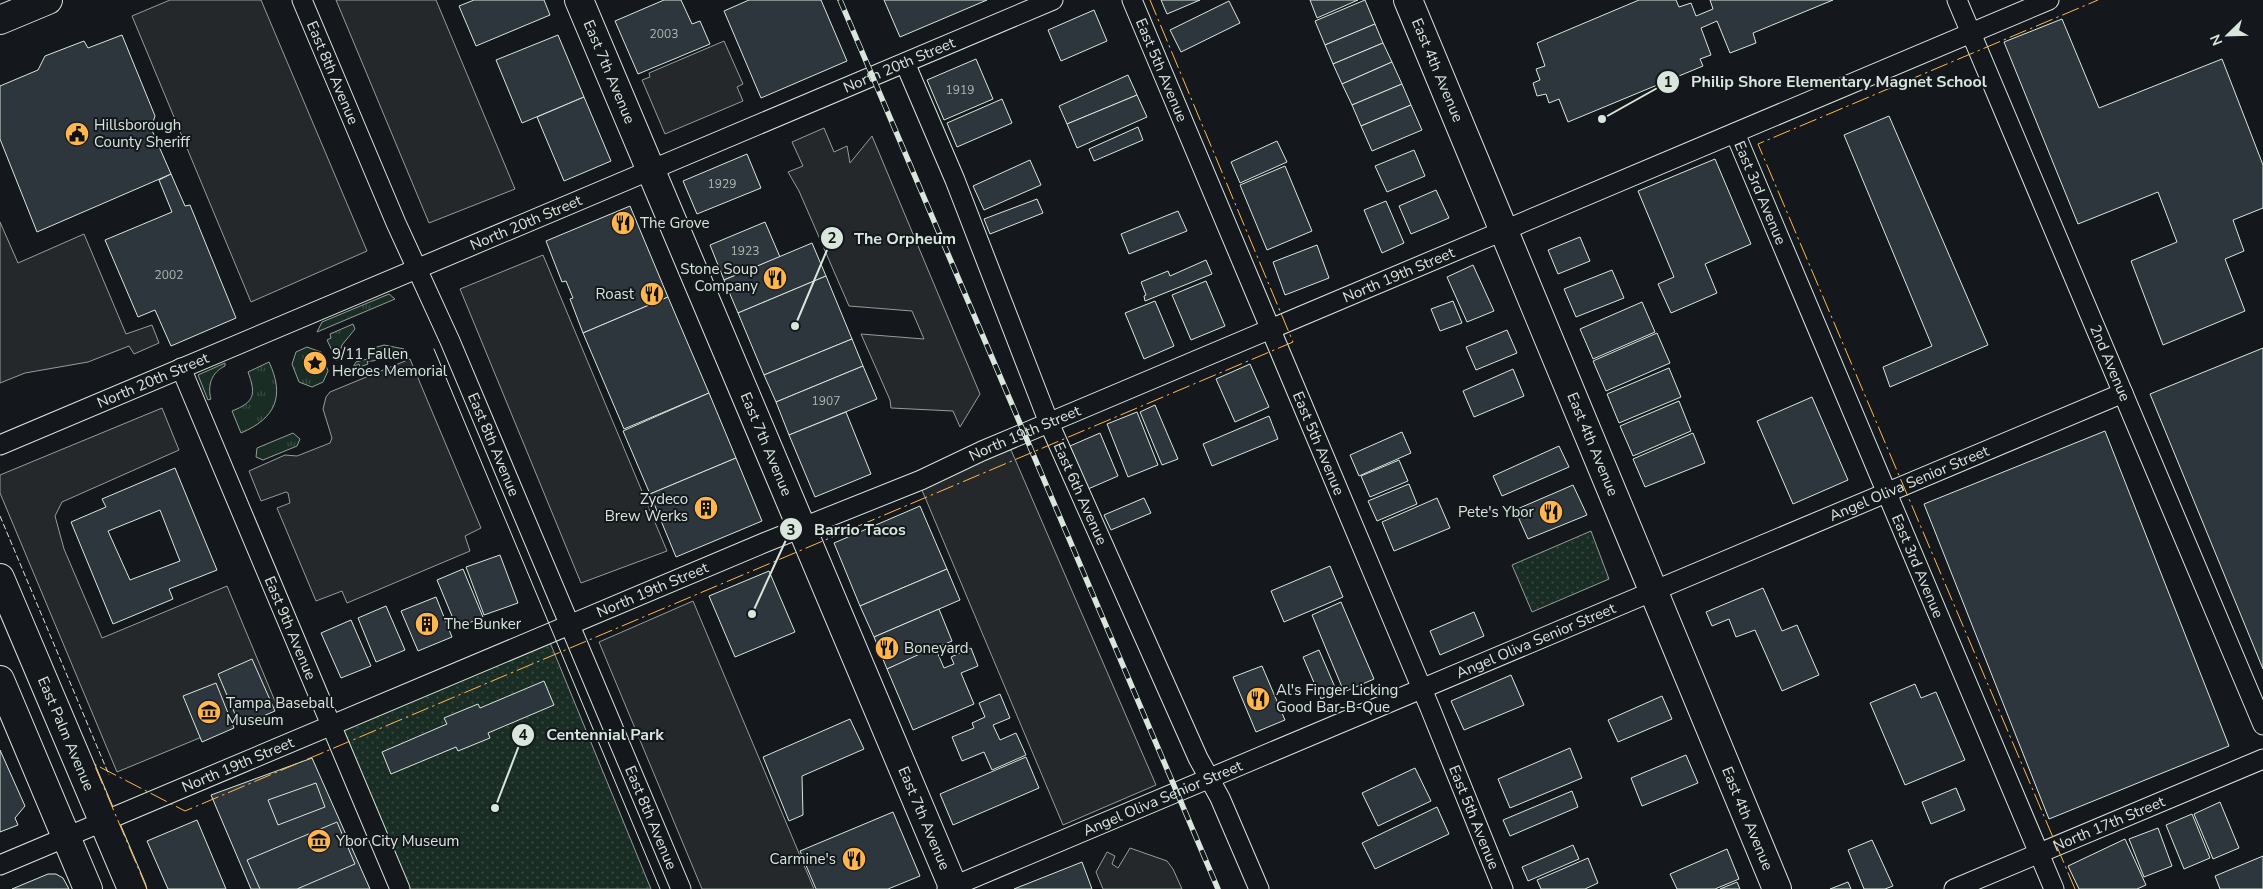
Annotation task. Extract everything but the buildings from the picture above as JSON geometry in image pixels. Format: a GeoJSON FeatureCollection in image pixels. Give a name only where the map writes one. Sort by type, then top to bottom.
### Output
{"type":"FeatureCollection","features":[{"type":"Feature","properties":{"kind":"street","name":"East 8th Avenue"},"geometry":{"type":"LineString","coordinates":[[302,0],[416,269],[450,341],[681,889]]}},
{"type":"Feature","properties":{"kind":"street","name":"East 7th Avenue"},"geometry":{"type":"LineString","coordinates":[[578,0],[951,888]]}},
{"type":"Feature","properties":{"kind":"street","name":"North 20th Street"},"geometry":{"type":"LineString","coordinates":[[0,445],[1053,0]]}},
{"type":"Feature","properties":{"kind":"street","name":"East 5th Avenue"},"geometry":{"type":"LineString","coordinates":[[1132,0],[1422,689],[1503,889]]}},
{"type":"Feature","properties":{"kind":"street","name":"East 4th Avenue"},"geometry":{"type":"LineString","coordinates":[[1408,0],[1505,230],[1652,592],[1777,889]]}},
{"type":"Feature","properties":{"kind":"street","name":"2nd Avenue"},"geometry":{"type":"LineString","coordinates":[[1957,0],[2263,725]]}},
{"type":"Feature","properties":{"kind":"street","name":"North 19th Street"},"geometry":{"type":"LineString","coordinates":[[0,865],[801,528],[921,480],[1048,423],[2049,0]]}},
{"type":"Feature","properties":{"kind":"street"},"geometry":{"type":"LineString","coordinates":[[0,20],[37,2]]}},
{"type":"Feature","properties":{"kind":"street","name":"East 6th Avenue"},"geometry":{"type":"LineString","coordinates":[[905,63],[954,180],[1048,423],[1259,889]]}},
{"type":"Feature","properties":{"kind":"street","name":"East 3rd Avenue"},"geometry":{"type":"LineString","coordinates":[[1735,133],[2054,889]]}},
{"type":"Feature","properties":{"kind":"street","name":"East 9th Avenue"},"geometry":{"type":"LineString","coordinates":[[180,368],[400,889]]}},
{"type":"Feature","properties":{"kind":"street","name":"Angel Oliva Senior Street"},"geometry":{"type":"LineString","coordinates":[[951,888],[2123,393]]}},
{"type":"Feature","properties":{"kind":"street","name":"East Palm Avenue"},"geometry":{"type":"LineString","coordinates":[[0,578],[132,889]]}},
{"type":"Feature","properties":{"kind":"street"},"geometry":{"type":"LineString","coordinates":[[0,680],[88,889]]}},
{"type":"Feature","properties":{"kind":"street","name":"North 17th Street"},"geometry":{"type":"LineString","coordinates":[[1954,889],[2263,759]]}},
{"type":"Feature","properties":{"kind":"green space"},"geometry":{"type":"Polygon","coordinates":[[[389,294],[395,299],[317,332],[322,322],[389,294]]]}},
{"type":"Feature","properties":{"kind":"green space"},"geometry":{"type":"Polygon","coordinates":[[[353,324],[355,329],[342,345],[337,361],[327,340],[331,338],[330,334],[353,324]]]}},
{"type":"Feature","properties":{"kind":"green space"},"geometry":{"type":"Polygon","coordinates":[[[384,345],[404,349],[373,361],[367,361],[368,364],[360,367],[359,364],[353,367],[356,362],[371,358],[370,349],[384,345]]]}},
{"type":"Feature","properties":{"kind":"green space"},"geometry":{"type":"Polygon","coordinates":[[[307,347],[321,352],[328,371],[323,382],[312,387],[299,382],[292,364],[296,352],[307,347]]]}},
{"type":"Feature","properties":{"kind":"green space"},"geometry":{"type":"Polygon","coordinates":[[[269,362],[276,385],[274,405],[262,420],[241,433],[232,411],[240,408],[252,396],[252,386],[248,372],[269,362]]]}},
{"type":"Feature","properties":{"kind":"green space"},"geometry":{"type":"Polygon","coordinates":[[[225,363],[225,366],[214,375],[210,384],[211,399],[208,400],[198,375],[225,363]]]}},
{"type":"Feature","properties":{"kind":"green space"},"geometry":{"type":"Polygon","coordinates":[[[293,433],[300,439],[297,446],[263,460],[256,457],[257,448],[293,433]]]}},
{"type":"Feature","properties":{"kind":"green space"},"geometry":{"type":"Polygon","coordinates":[[[1591,531],[1609,579],[1532,612],[1512,565],[1591,531]]]}},
{"type":"Feature","properties":{"kind":"green space"},"geometry":{"type":"Polygon","coordinates":[[[549,640],[651,889],[407,889],[337,726],[549,640]]]}},
{"type":"Feature","properties":{"kind":"shaded area"},"geometry":{"type":"Polygon","coordinates":[[[170,0],[261,0],[367,251],[251,302],[132,16],[170,0]]]}},
{"type":"Feature","properties":{"kind":"shaded area"},"geometry":{"type":"Polygon","coordinates":[[[336,0],[436,0],[515,189],[429,223],[336,0]]]}},
{"type":"Feature","properties":{"kind":"shaded area"},"geometry":{"type":"Polygon","coordinates":[[[724,41],[743,84],[737,87],[743,101],[665,134],[642,80],[650,77],[649,73],[724,41]]]}},
{"type":"Feature","properties":{"kind":"shaded area"},"geometry":{"type":"Polygon","coordinates":[[[824,128],[834,152],[847,146],[850,163],[872,136],[980,394],[960,427],[953,411],[891,408],[890,400],[861,334],[924,339],[912,311],[849,306],[799,191],[788,172],[803,166],[792,142],[824,128]]]}},
{"type":"Feature","properties":{"kind":"shaded area"},"geometry":{"type":"Polygon","coordinates":[[[0,222],[18,263],[84,234],[126,334],[152,325],[159,343],[134,354],[129,346],[88,362],[25,373],[0,383],[0,222]]]}},
{"type":"Feature","properties":{"kind":"shaded area"},"geometry":{"type":"Polygon","coordinates":[[[543,255],[667,551],[581,583],[460,289],[543,255]]]}},
{"type":"Feature","properties":{"kind":"shaded area"},"geometry":{"type":"Polygon","coordinates":[[[410,359],[481,528],[465,536],[470,551],[347,603],[342,591],[316,601],[277,508],[290,503],[288,493],[286,492],[261,501],[249,471],[285,455],[297,456],[330,443],[332,438],[323,409],[326,397],[330,392],[410,359]]]}},
{"type":"Feature","properties":{"kind":"shaded area"},"geometry":{"type":"Polygon","coordinates":[[[162,408],[179,450],[62,502],[55,516],[64,549],[102,638],[227,586],[277,706],[117,772],[0,493],[0,475],[162,408]]]}},
{"type":"Feature","properties":{"kind":"shaded area"},"geometry":{"type":"Polygon","coordinates":[[[1008,443],[1156,785],[1063,825],[919,483],[1008,443]]]}},
{"type":"Feature","properties":{"kind":"shaded area"},"geometry":{"type":"Polygon","coordinates":[[[693,601],[814,889],[702,889],[599,642],[693,601]]]}},
{"type":"Feature","properties":{"kind":"shaded area"},"geometry":{"type":"Polygon","coordinates":[[[1130,848],[1167,861],[1173,869],[1182,889],[1103,889],[1096,872],[1107,852],[1115,856],[1112,864],[1118,868],[1130,848]]]}},
{"type":"Feature","properties":{"kind":"tram line"},"geometry":{"type":"LineString","coordinates":[[434,349],[660,889]]}},
{"type":"Feature","properties":{"kind":"railway"},"geometry":{"type":"LineString","coordinates":[[840,0],[1218,889]]}},
{"type":"Feature","properties":{"kind":"fence"},"geometry":{"type":"LineString","coordinates":[[0,516],[109,775]]}},
{"type":"Feature","properties":{"kind":"power"},"geometry":{"type":"LineString","coordinates":[[147,889],[94,764],[185,811],[1293,342],[1150,0]]}},
{"type":"Feature","properties":{"kind":"power"},"geometry":{"type":"LineString","coordinates":[[2075,889],[1758,144],[2098,0]]}},
{"type":"Feature","properties":{"kind":"place","name":"Philip Shore Elementary Magnet School"},"geometry":{"type":"Point","coordinates":[1602,119]}},
{"type":"Feature","properties":{"kind":"place","name":"Hillsborough County Sheriff"},"geometry":{"type":"Point","coordinates":[77,134]}},
{"type":"Feature","properties":{"kind":"place","name":"The Grove"},"geometry":{"type":"Point","coordinates":[623,223]}},
{"type":"Feature","properties":{"kind":"place","name":"Stone Soup Company"},"geometry":{"type":"Point","coordinates":[775,278]}},
{"type":"Feature","properties":{"kind":"place","name":"Roast"},"geometry":{"type":"Point","coordinates":[652,294]}},
{"type":"Feature","properties":{"kind":"place","name":"The Orpheum"},"geometry":{"type":"Point","coordinates":[795,326]}},
{"type":"Feature","properties":{"kind":"place","name":"9/11 Fallen Heroes Memorial"},"geometry":{"type":"Point","coordinates":[315,363]}},
{"type":"Feature","properties":{"kind":"place","name":"Zydeco Brew Werks"},"geometry":{"type":"Point","coordinates":[706,508]}},
{"type":"Feature","properties":{"kind":"place","name":"Pete's Ybor"},"geometry":{"type":"Point","coordinates":[1551,512]}},
{"type":"Feature","properties":{"kind":"place","name":"Barrio Tacos"},"geometry":{"type":"Point","coordinates":[752,614]}},
{"type":"Feature","properties":{"kind":"place","name":"The Bunker"},"geometry":{"type":"Point","coordinates":[427,624]}},
{"type":"Feature","properties":{"kind":"place","name":"Boneyard"},"geometry":{"type":"Point","coordinates":[887,648]}},
{"type":"Feature","properties":{"kind":"place","name":"Al's Finger Licking Good Bar-B-Que"},"geometry":{"type":"Point","coordinates":[1258,699]}},
{"type":"Feature","properties":{"kind":"place","name":"Tampa Baseball Museum"},"geometry":{"type":"Point","coordinates":[209,712]}},
{"type":"Feature","properties":{"kind":"place","name":"Centennial Park"},"geometry":{"type":"Point","coordinates":[495,808]}},
{"type":"Feature","properties":{"kind":"place","name":"Ybor City Museum"},"geometry":{"type":"Point","coordinates":[319,841]}},
{"type":"Feature","properties":{"kind":"place","name":"Carmine's"},"geometry":{"type":"Point","coordinates":[854,859]}}]}
